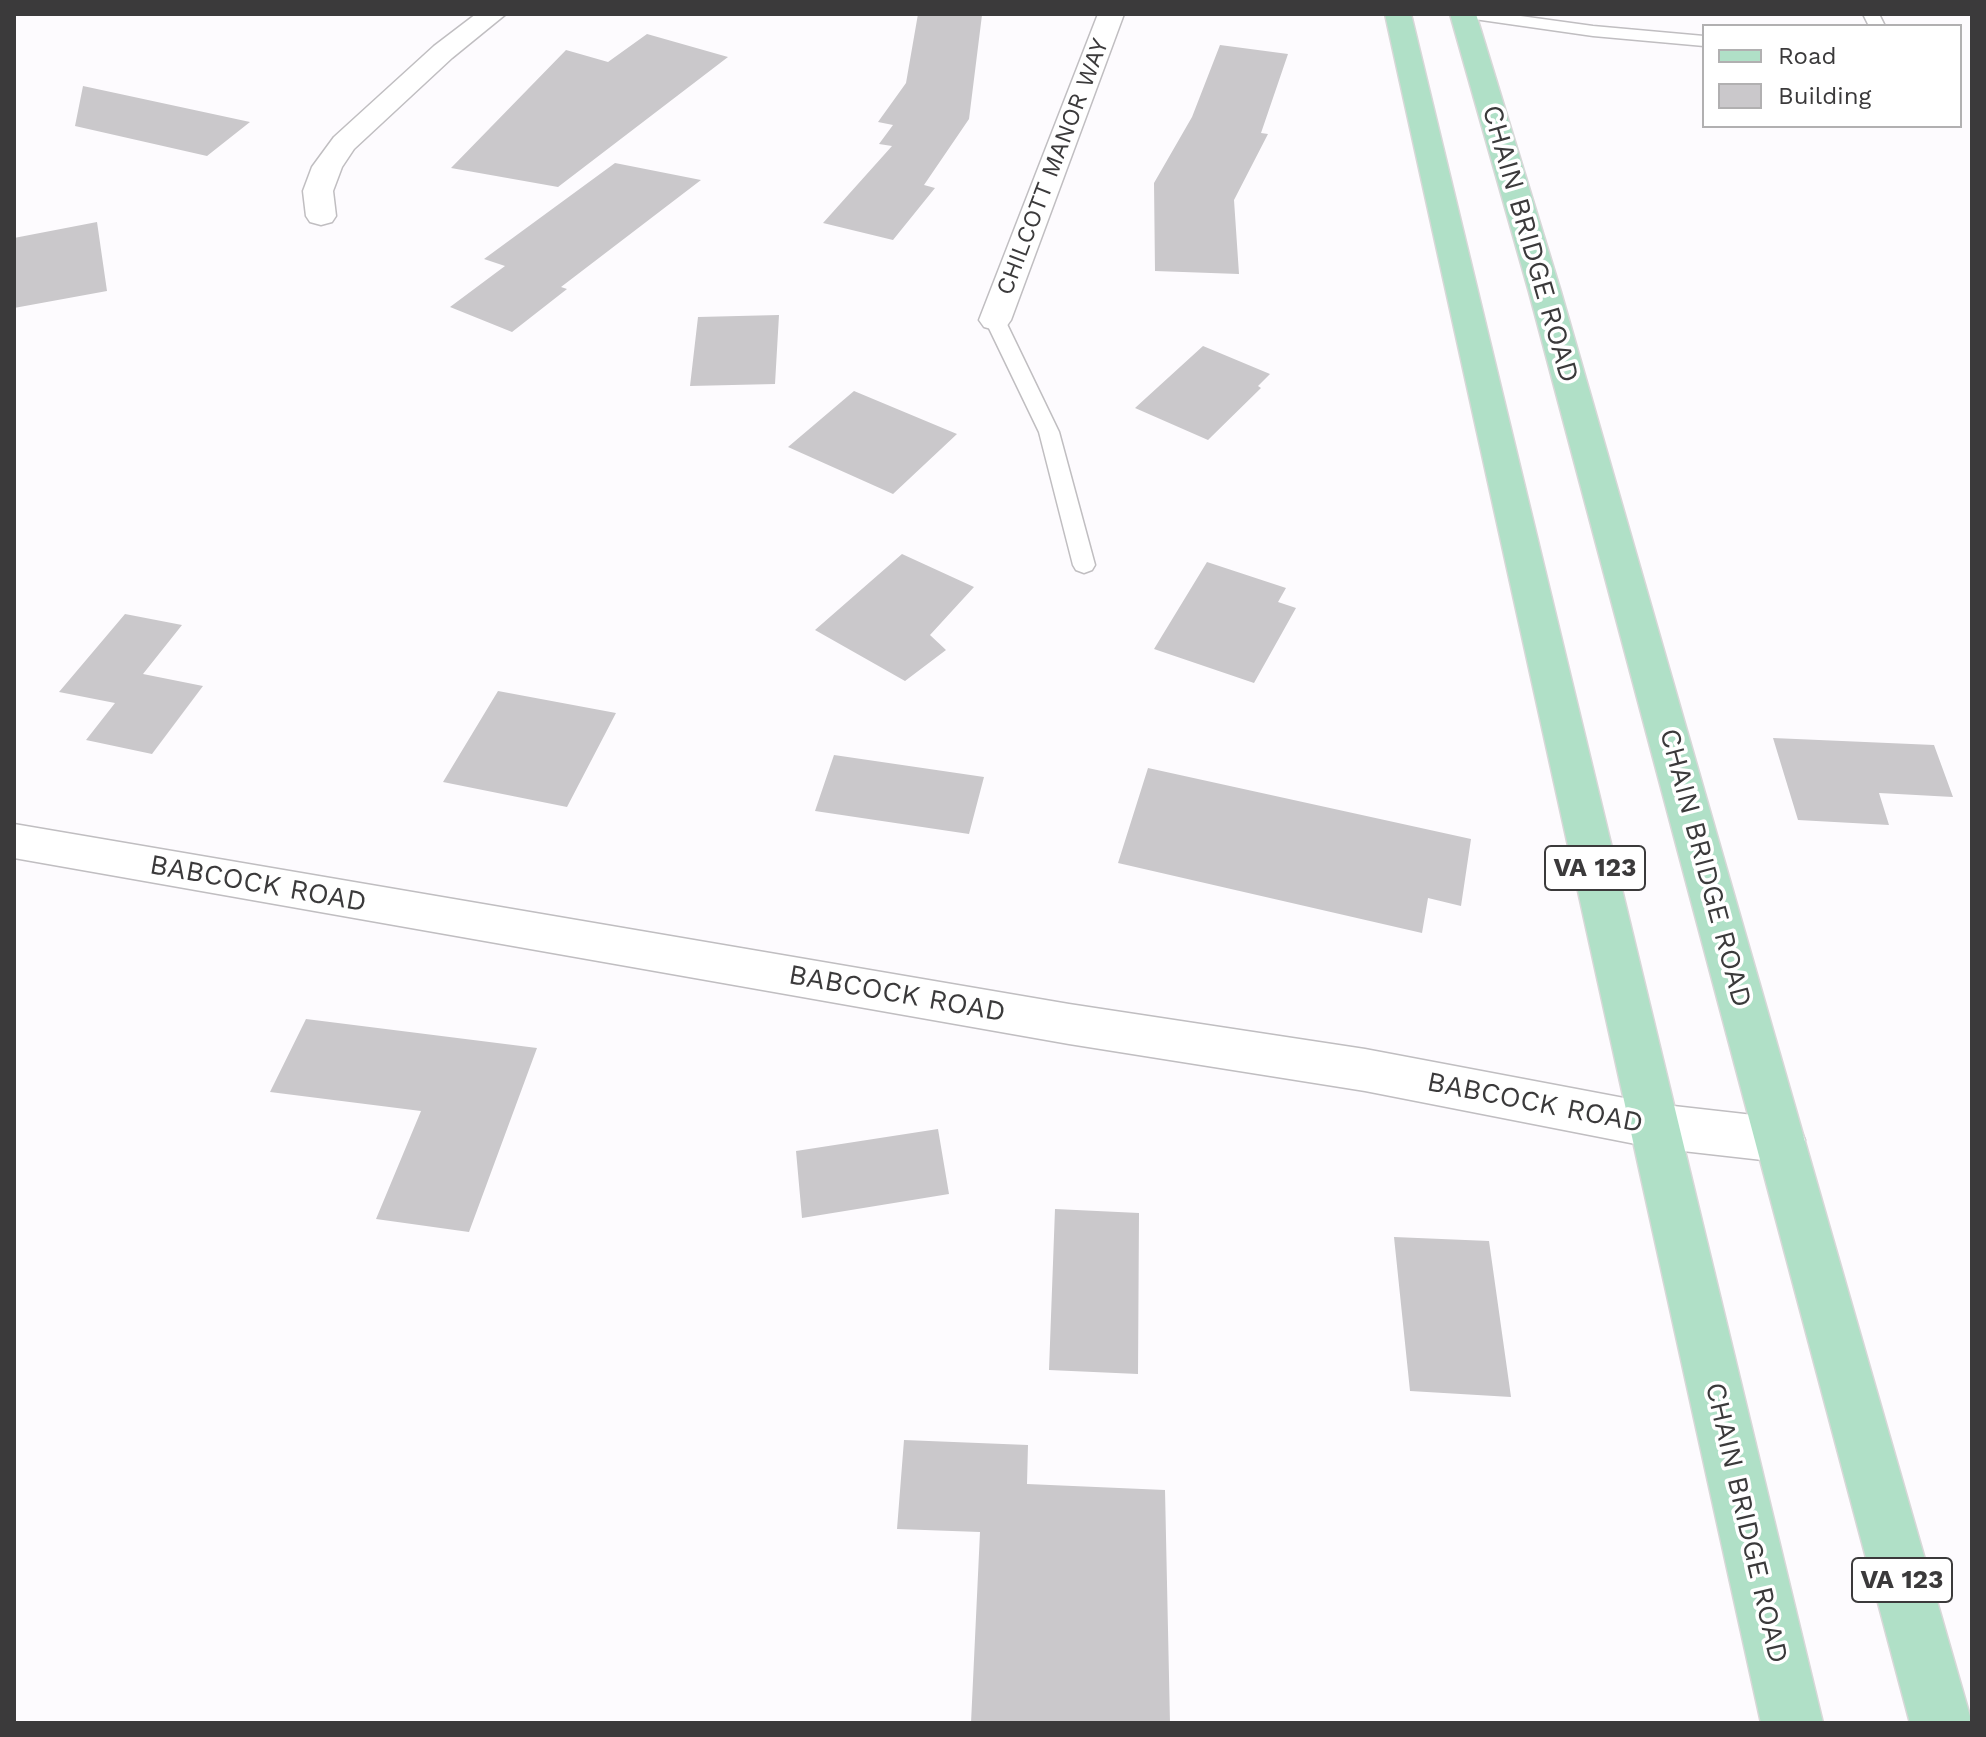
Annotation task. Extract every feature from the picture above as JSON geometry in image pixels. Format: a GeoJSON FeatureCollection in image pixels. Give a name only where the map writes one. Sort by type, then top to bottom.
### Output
{"type":"FeatureCollection","features":[{"type":"Feature","properties":{"kind":"main road","name":"CHAIN BRIDGE ROAD"},"geometry":{"type":"LineString","coordinates":[[1398,14],[1792,1723]]}},
{"type":"Feature","properties":{"kind":"main road","name":"CHAIN BRIDGE ROAD"},"geometry":{"type":"LineString","coordinates":[[1463,14],[1545,292],[1941,1723]]}},
{"type":"Feature","properties":{"kind":"street"},"geometry":{"type":"LineString","coordinates":[[321,216],[318,191],[327,167],[344,143],[443,52],[493,14]]}},
{"type":"Feature","properties":{"kind":"street","name":"CHILCOTT MANOR WAY"},"geometry":{"type":"LineString","coordinates":[[995,320],[1111,14]]}},
{"type":"Feature","properties":{"kind":"street","name":"BABCOCK ROAD"},"geometry":{"type":"LineString","coordinates":[[14,841],[1053,1022],[1365,1070],[1656,1126],[1780,1140]]}},
{"type":"Feature","properties":{"kind":"lane"},"geometry":{"type":"LineString","coordinates":[[1474,14],[1702,41]]}},
{"type":"Feature","properties":{"kind":"lane"},"geometry":{"type":"LineString","coordinates":[[995,320],[1049,432],[1084,565]]}},
{"type":"Feature","properties":{"kind":"building"},"geometry":{"type":"Polygon","coordinates":[[[918,14],[982,15],[969,119],[924,185],[935,188],[893,240],[823,223],[892,146],[879,144],[893,125],[878,122],[906,83],[918,14]]]}},
{"type":"Feature","properties":{"kind":"building"},"geometry":{"type":"Polygon","coordinates":[[[647,34],[728,57],[558,187],[451,168],[566,50],[608,62],[647,34]]]}},
{"type":"Feature","properties":{"kind":"building"},"geometry":{"type":"Polygon","coordinates":[[[1220,45],[1288,54],[1261,133],[1268,134],[1234,200],[1239,274],[1155,271],[1154,183],[1192,117],[1220,45]]]}},
{"type":"Feature","properties":{"kind":"building"},"geometry":{"type":"Polygon","coordinates":[[[83,86],[250,122],[207,156],[75,126],[83,86]]]}},
{"type":"Feature","properties":{"kind":"building"},"geometry":{"type":"Polygon","coordinates":[[[615,163],[701,180],[561,287],[567,289],[512,332],[450,307],[505,266],[484,259],[615,163]]]}},
{"type":"Feature","properties":{"kind":"building"},"geometry":{"type":"Polygon","coordinates":[[[97,222],[107,291],[14,308],[14,238],[97,222]]]}},
{"type":"Feature","properties":{"kind":"building"},"geometry":{"type":"Polygon","coordinates":[[[779,315],[775,384],[690,386],[698,317],[779,315]]]}},
{"type":"Feature","properties":{"kind":"building"},"geometry":{"type":"Polygon","coordinates":[[[1203,346],[1270,374],[1258,386],[1261,388],[1208,440],[1135,408],[1203,346]]]}},
{"type":"Feature","properties":{"kind":"building"},"geometry":{"type":"Polygon","coordinates":[[[854,391],[957,434],[893,494],[788,447],[854,391]]]}},
{"type":"Feature","properties":{"kind":"building"},"geometry":{"type":"Polygon","coordinates":[[[902,554],[974,587],[930,635],[946,650],[905,681],[815,630],[902,554]]]}},
{"type":"Feature","properties":{"kind":"building"},"geometry":{"type":"Polygon","coordinates":[[[1207,562],[1286,588],[1278,602],[1296,608],[1254,683],[1154,649],[1207,562]]]}},
{"type":"Feature","properties":{"kind":"building"},"geometry":{"type":"Polygon","coordinates":[[[125,614],[182,625],[143,674],[203,686],[152,754],[86,740],[115,703],[59,692],[125,614]]]}},
{"type":"Feature","properties":{"kind":"building"},"geometry":{"type":"Polygon","coordinates":[[[498,691],[616,713],[567,807],[443,782],[498,691]]]}},
{"type":"Feature","properties":{"kind":"building"},"geometry":{"type":"Polygon","coordinates":[[[1773,738],[1934,745],[1953,797],[1879,793],[1889,825],[1798,820],[1773,738]]]}},
{"type":"Feature","properties":{"kind":"building"},"geometry":{"type":"Polygon","coordinates":[[[834,755],[984,777],[969,834],[815,811],[834,755]]]}},
{"type":"Feature","properties":{"kind":"building"},"geometry":{"type":"Polygon","coordinates":[[[1148,768],[1471,839],[1461,906],[1428,898],[1422,933],[1118,863],[1148,768]]]}},
{"type":"Feature","properties":{"kind":"building"},"geometry":{"type":"Polygon","coordinates":[[[306,1019],[537,1048],[469,1232],[376,1219],[421,1111],[270,1092],[306,1019]]]}},
{"type":"Feature","properties":{"kind":"building"},"geometry":{"type":"Polygon","coordinates":[[[938,1129],[949,1194],[802,1218],[796,1151],[938,1129]]]}},
{"type":"Feature","properties":{"kind":"building"},"geometry":{"type":"Polygon","coordinates":[[[1055,1209],[1139,1213],[1138,1374],[1049,1370],[1055,1209]]]}},
{"type":"Feature","properties":{"kind":"building"},"geometry":{"type":"Polygon","coordinates":[[[1394,1237],[1489,1241],[1511,1397],[1410,1391],[1394,1237]]]}},
{"type":"Feature","properties":{"kind":"building"},"geometry":{"type":"Polygon","coordinates":[[[904,1440],[1028,1445],[1027,1484],[1165,1490],[1170,1723],[971,1723],[980,1532],[897,1529],[904,1440]]]}}]}
